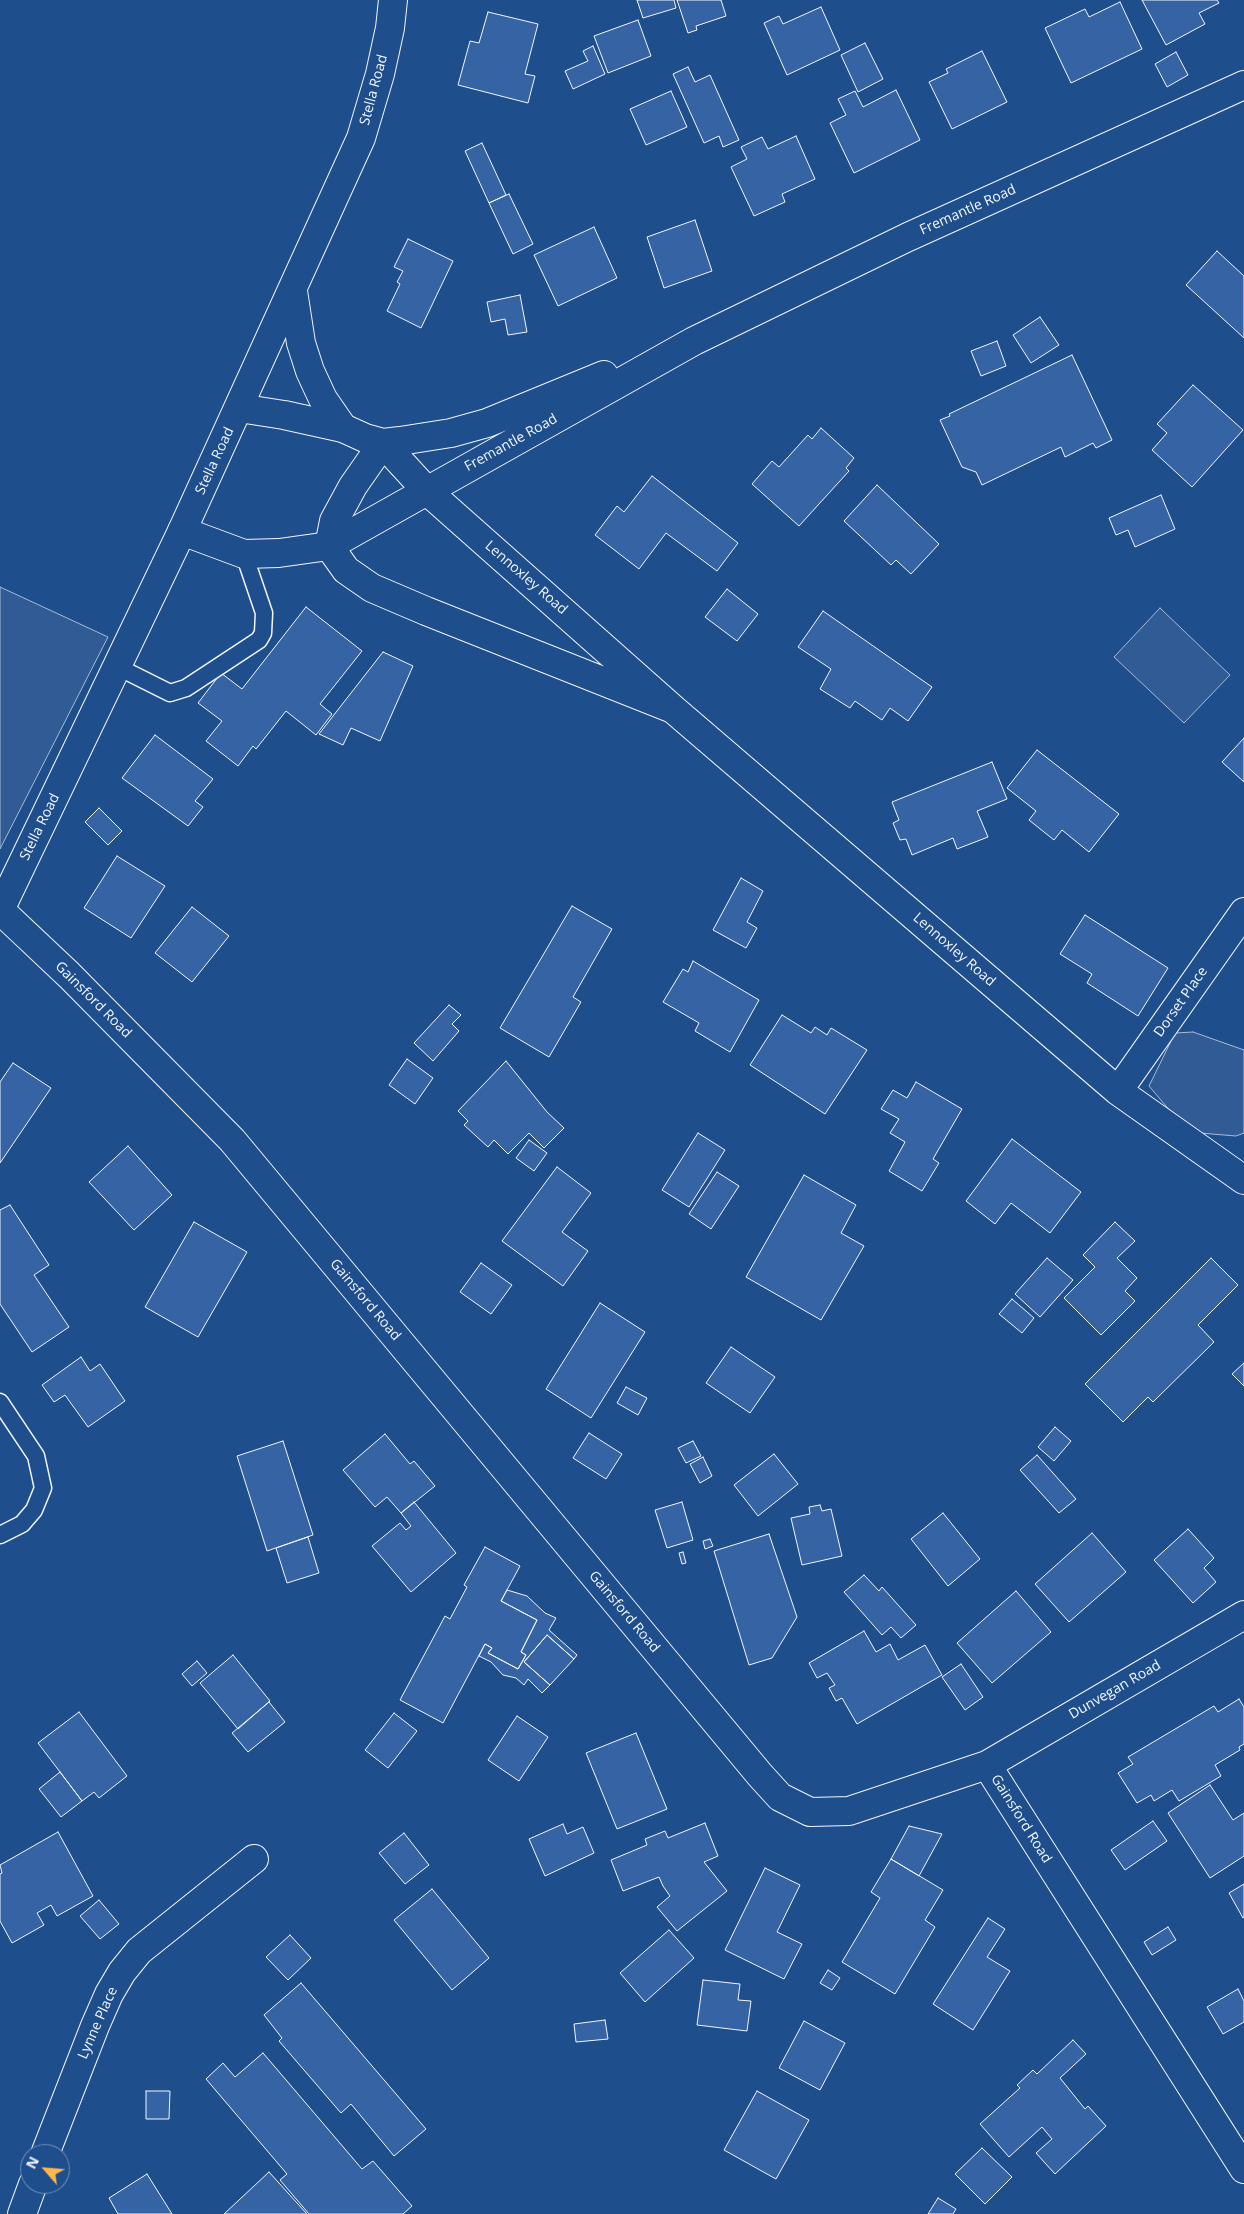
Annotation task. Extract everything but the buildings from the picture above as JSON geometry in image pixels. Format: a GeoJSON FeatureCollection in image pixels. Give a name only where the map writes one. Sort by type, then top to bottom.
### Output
{"type":"FeatureCollection","features":[{"type":"Feature","properties":{"kind":"street","name":"Stella Road"},"geometry":{"type":"LineString","coordinates":[[0,910],[182,531],[293,291],[361,138],[380,74],[390,28],[393,0]]}},
{"type":"Feature","properties":{"kind":"street","name":"Fremantle Road"},"geometry":{"type":"LineString","coordinates":[[329,546],[426,490],[694,342],[908,237],[1244,85]]}},
{"type":"Feature","properties":{"kind":"street"},"geometry":{"type":"LineString","coordinates":[[293,291],[301,343],[310,371],[323,399],[343,428]]}},
{"type":"Feature","properties":{"kind":"street","name":"Fremantle Road"},"geometry":{"type":"LineString","coordinates":[[383,442],[424,439],[487,423],[579,385],[694,342]]}},
{"type":"Feature","properties":{"kind":"street"},"geometry":{"type":"LineString","coordinates":[[182,531],[244,554],[279,553],[329,546],[334,521],[343,502],[383,442],[365,438],[343,428],[239,408]]}},
{"type":"Feature","properties":{"kind":"street","name":"Lennoxley Road"},"geometry":{"type":"LineString","coordinates":[[383,442],[426,490],[674,709],[1118,1091],[1244,1180]]}},
{"type":"Feature","properties":{"kind":"street","name":"Lennoxley Road"},"geometry":{"type":"LineString","coordinates":[[329,546],[346,570],[372,588],[674,709]]}},
{"type":"Feature","properties":{"kind":"street","name":"Gainsford Road"},"geometry":{"type":"LineString","coordinates":[[0,910],[69,975],[232,1140],[760,1776],[780,1797],[810,1812],[849,1811],[987,1765],[1244,2169]]}},
{"type":"Feature","properties":{"kind":"street","name":"Dorset Place"},"geometry":{"type":"LineString","coordinates":[[1118,1091],[1244,912]]}},
{"type":"Feature","properties":{"kind":"street","name":"Dunvegan Road"},"geometry":{"type":"LineString","coordinates":[[987,1765],[1244,1615]]}},
{"type":"Feature","properties":{"kind":"street","name":"Lynne Place"},"geometry":{"type":"LineString","coordinates":[[49,2144],[98,2018],[122,1972],[139,1951],[254,1859]]}},
{"type":"Feature","properties":{"kind":"street"},"geometry":{"type":"LineString","coordinates":[[22,2214],[30,2194]]}},
{"type":"Feature","properties":{"kind":"lane"},"geometry":{"type":"LineString","coordinates":[[118,667],[170,693],[186,688],[259,640],[263,633],[264,613],[244,554]]}},
{"type":"Feature","properties":{"kind":"lane"},"geometry":{"type":"LineString","coordinates":[[0,1402],[36,1456],[43,1488],[34,1510],[22,1524],[0,1535]]}},
{"type":"Feature","properties":{"kind":"shaded area"},"geometry":{"type":"Polygon","coordinates":[[[0,587],[108,637],[0,849],[0,587]]]}},
{"type":"Feature","properties":{"kind":"shaded area"},"geometry":{"type":"Polygon","coordinates":[[[1160,608],[1230,675],[1184,723],[1114,657],[1160,608]]]}},
{"type":"Feature","properties":{"kind":"shaded area"},"geometry":{"type":"Polygon","coordinates":[[[1193,1032],[1244,1050],[1244,1133],[1236,1136],[1188,1132],[1149,1086],[1175,1033],[1193,1032]]]}}]}
